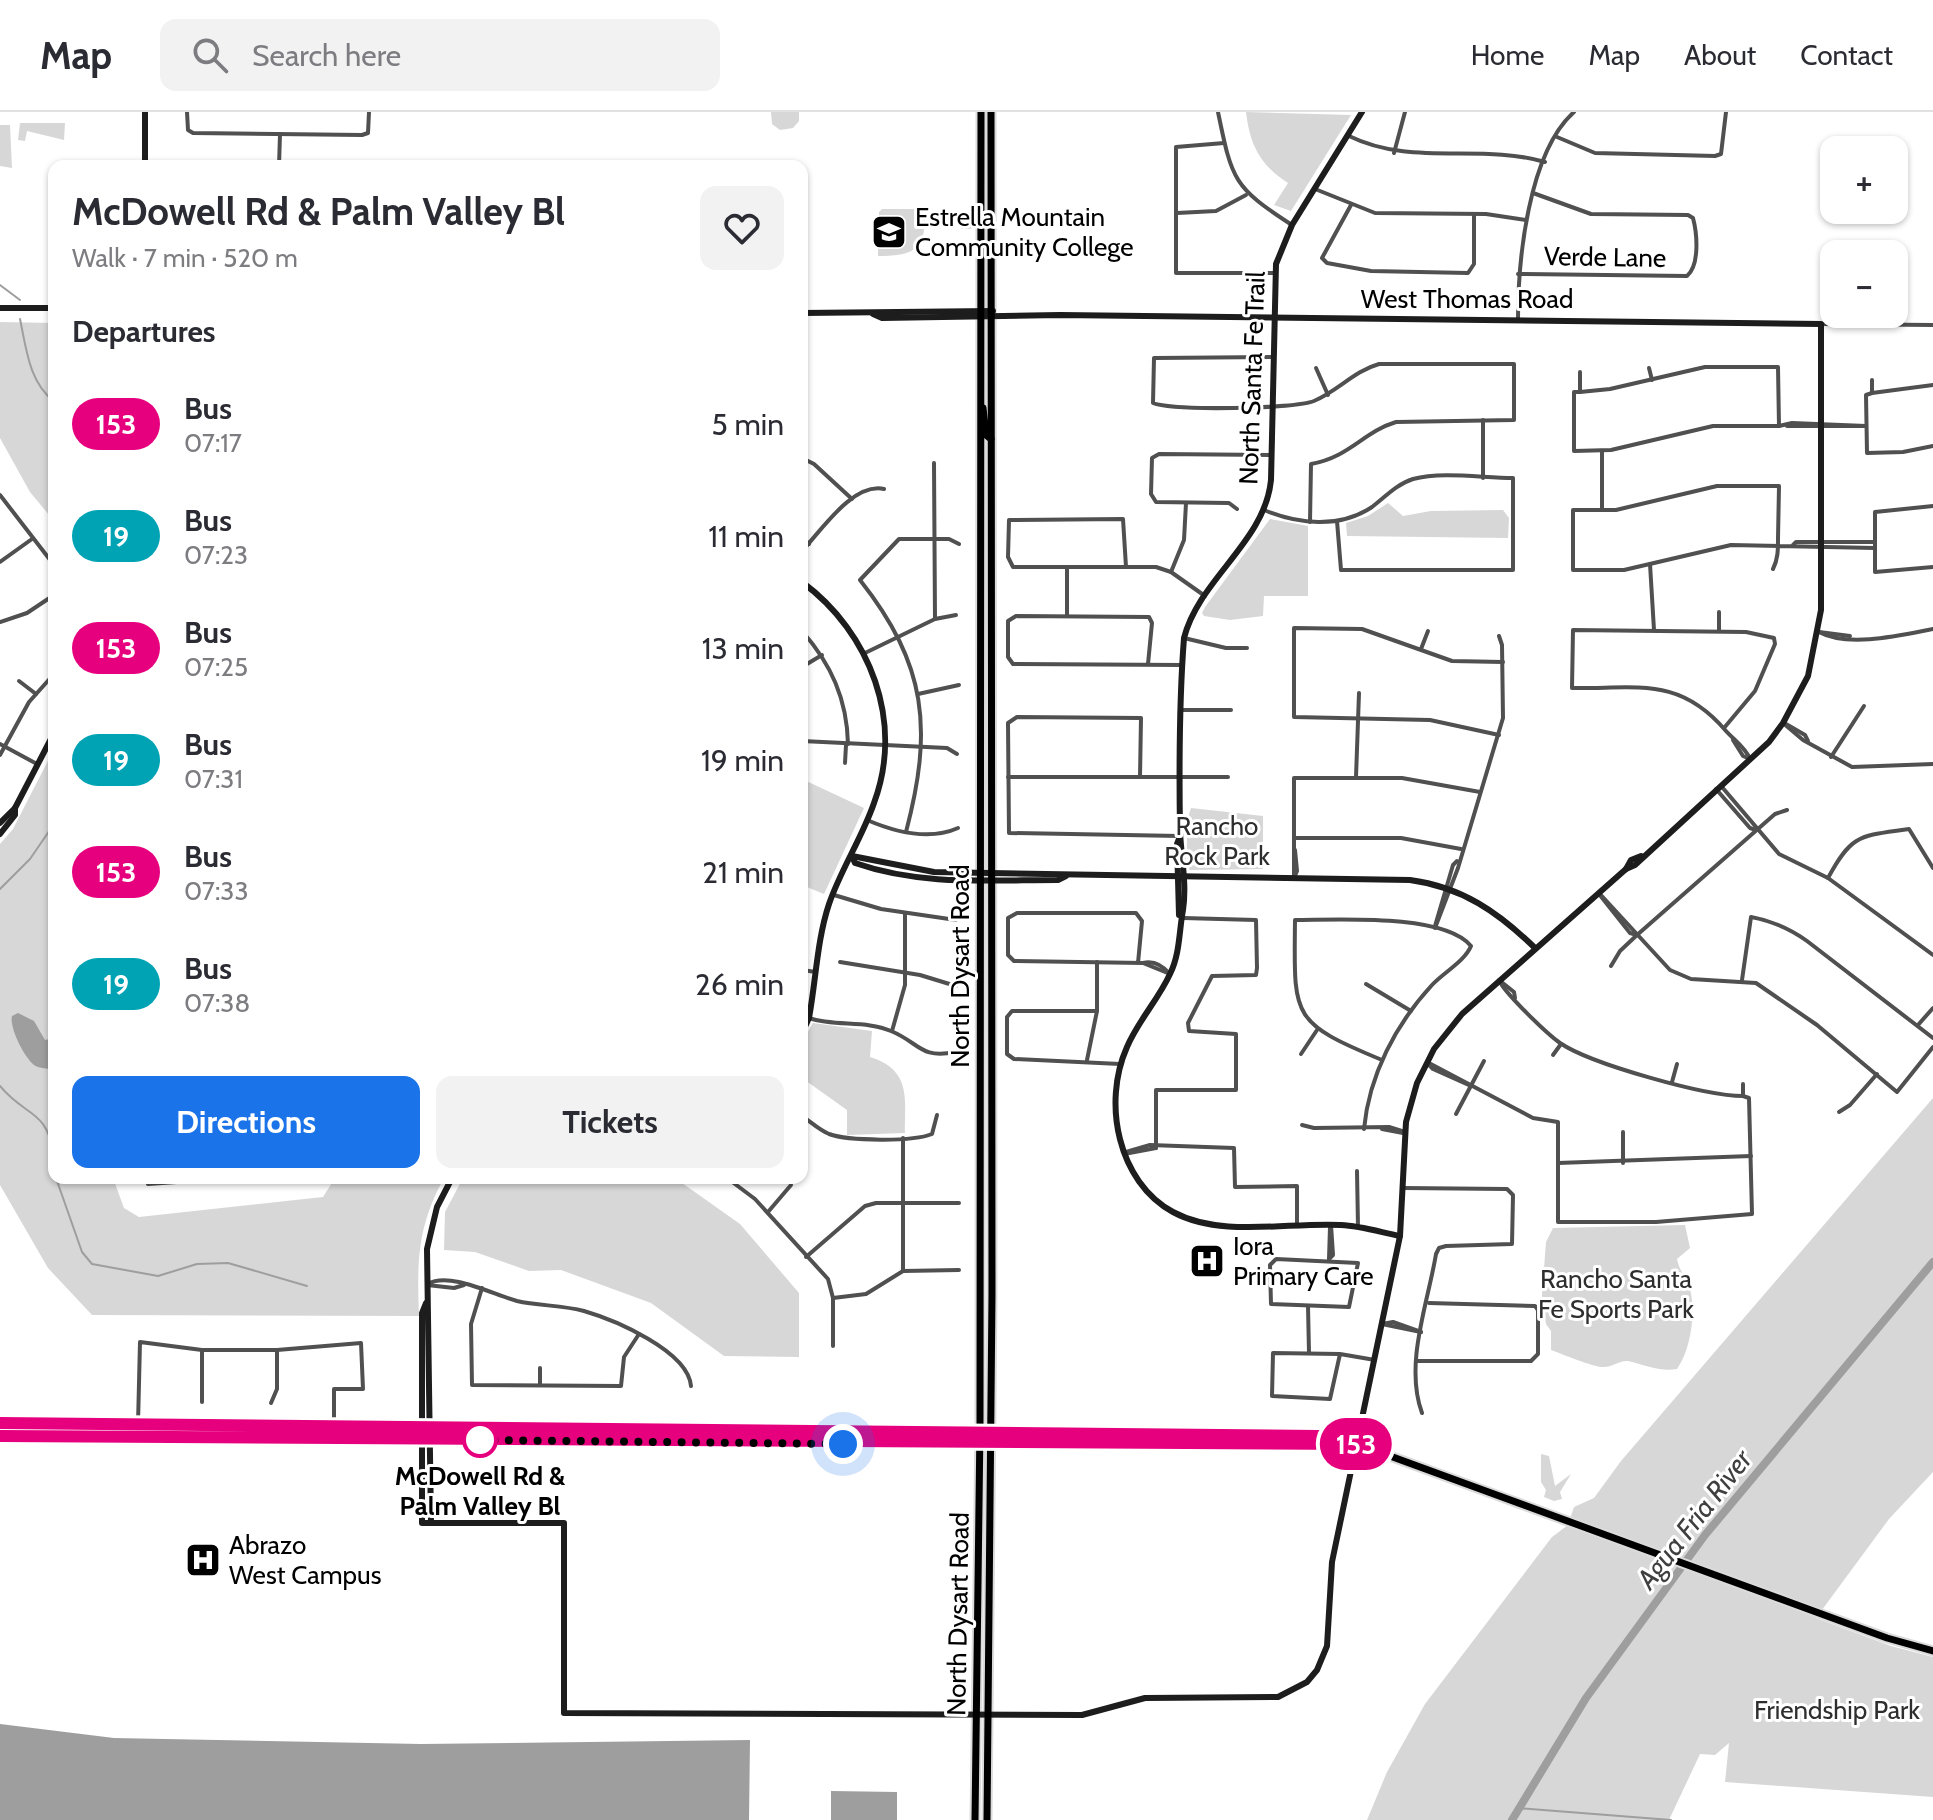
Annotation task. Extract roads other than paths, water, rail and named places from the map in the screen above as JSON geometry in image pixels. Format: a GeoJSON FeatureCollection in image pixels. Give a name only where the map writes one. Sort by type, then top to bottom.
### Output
{"type":"FeatureCollection","features":[{"type":"Feature","properties":{"kind":"main road","name":"North Dysart Road"},"geometry":{"type":"LineString","coordinates":[[975,1820],[980,1438],[981,112]]}},
{"type":"Feature","properties":{"kind":"main road","name":"North Dysart Road"},"geometry":{"type":"LineString","coordinates":[[987,1820],[991,1438],[991,439],[995,314],[991,112]]}},
{"type":"Feature","properties":{"kind":"main road"},"geometry":{"type":"LineString","coordinates":[[980,402],[986,435],[991,439]]}},
{"type":"Feature","properties":{"kind":"main road"},"geometry":{"type":"LineString","coordinates":[[0,1423],[705,1429],[980,1438]]}},
{"type":"Feature","properties":{"kind":"main road"},"geometry":{"type":"LineString","coordinates":[[32,1423],[32,1436]]}},
{"type":"Feature","properties":{"kind":"main road"},"geometry":{"type":"LineString","coordinates":[[704,1442],[705,1429]]}},
{"type":"Feature","properties":{"kind":"main road"},"geometry":{"type":"LineString","coordinates":[[0,1436],[704,1442],[1086,1438],[1357,1444],[1820,1614],[1933,1651]]}},
{"type":"Feature","properties":{"kind":"street"},"geometry":{"type":"LineString","coordinates":[[145,112],[145,160]]}},
{"type":"Feature","properties":{"kind":"street"},"geometry":{"type":"LineString","coordinates":[[187,112],[188,130],[280,134],[368,133],[369,112]]}},
{"type":"Feature","properties":{"kind":"street"},"geometry":{"type":"LineString","coordinates":[[1218,112],[1231,170],[1247,194],[1292,225]]}},
{"type":"Feature","properties":{"kind":"street","name":"North Santa Fe Trail"},"geometry":{"type":"LineString","coordinates":[[1362,112],[1292,225],[1274,273],[1272,455],[1270,487],[1264,510],[1192,614],[1184,638],[1179,948],[1170,974],[1129,1041],[1121,1064],[1118,1125],[1124,1154],[1147,1192],[1184,1217],[1210,1224],[1358,1227],[1400,1236]]}},
{"type":"Feature","properties":{"kind":"street"},"geometry":{"type":"LineString","coordinates":[[1394,153],[1405,112]]}},
{"type":"Feature","properties":{"kind":"street"},"geometry":{"type":"LineString","coordinates":[[1518,319],[1518,274],[1533,193],[1556,137],[1572,112]]}},
{"type":"Feature","properties":{"kind":"street"},"geometry":{"type":"LineString","coordinates":[[1556,137],[1610,154],[1721,154],[1726,112]]}},
{"type":"Feature","properties":{"kind":"street"},"geometry":{"type":"LineString","coordinates":[[279,160],[280,134]]}},
{"type":"Feature","properties":{"kind":"street"},"geometry":{"type":"LineString","coordinates":[[1349,136],[1394,153],[1510,154],[1545,162]]}},
{"type":"Feature","properties":{"kind":"street"},"geometry":{"type":"LineString","coordinates":[[1224,143],[1176,147],[1176,273],[1274,273]]}},
{"type":"Feature","properties":{"kind":"street"},"geometry":{"type":"LineString","coordinates":[[1315,189],[1351,205],[1384,214],[1474,214],[1526,220]]}},
{"type":"Feature","properties":{"kind":"street","name":"Verde Lane"},"geometry":{"type":"LineString","coordinates":[[1518,274],[1692,273],[1693,218],[1591,214],[1533,193]]}},
{"type":"Feature","properties":{"kind":"street"},"geometry":{"type":"LineString","coordinates":[[1177,213],[1216,211],[1247,194]]}},
{"type":"Feature","properties":{"kind":"street"},"geometry":{"type":"LineString","coordinates":[[1351,205],[1322,258],[1327,263],[1371,271],[1468,273],[1473,270],[1474,214]]}},
{"type":"Feature","properties":{"kind":"street"},"geometry":{"type":"LineString","coordinates":[[0,308],[48,308]]}},
{"type":"Feature","properties":{"kind":"street","name":"West Thomas Road"},"geometry":{"type":"LineString","coordinates":[[808,313],[873,314],[883,310],[981,314],[1820,324]]}},
{"type":"Feature","properties":{"kind":"street","name":"West Thomas Road"},"geometry":{"type":"LineString","coordinates":[[1908,325],[1933,325]]}},
{"type":"Feature","properties":{"kind":"street"},"geometry":{"type":"LineString","coordinates":[[426,1426],[421,1439],[422,1523],[564,1523],[564,1713],[1089,1714],[1145,1698],[1270,1698],[1296,1690],[1317,1670],[1327,1646],[1329,1577],[1400,1236],[1409,1107],[1427,1062],[1455,1021],[1626,869],[1635,857],[1641,856],[1751,760],[1783,723],[1808,676],[1819,632],[1821,328]]}},
{"type":"Feature","properties":{"kind":"street"},"geometry":{"type":"LineString","coordinates":[[1273,357],[1154,358],[1153,403],[1272,406],[1309,403],[1328,395],[1365,368],[1379,364],[1514,364],[1514,420],[1396,422],[1384,426],[1344,454],[1311,464],[1310,522]]}},
{"type":"Feature","properties":{"kind":"street"},"geometry":{"type":"LineString","coordinates":[[1779,426],[1778,367],[1712,366],[1600,391],[1574,392],[1574,451],[1602,452],[1713,426],[1779,426],[1866,426]]}},
{"type":"Feature","properties":{"kind":"street"},"geometry":{"type":"LineString","coordinates":[[1316,368],[1328,395]]}},
{"type":"Feature","properties":{"kind":"street"},"geometry":{"type":"LineString","coordinates":[[1649,368],[1652,380]]}},
{"type":"Feature","properties":{"kind":"street"},"geometry":{"type":"LineString","coordinates":[[1580,372],[1580,392]]}},
{"type":"Feature","properties":{"kind":"street"},"geometry":{"type":"LineString","coordinates":[[1872,380],[1872,393]]}},
{"type":"Feature","properties":{"kind":"street"},"geometry":{"type":"LineString","coordinates":[[1933,385],[1866,395],[1867,453],[1903,452],[1933,446]]}},
{"type":"Feature","properties":{"kind":"street"},"geometry":{"type":"LineString","coordinates":[[1483,420],[1483,478]]}},
{"type":"Feature","properties":{"kind":"street"},"geometry":{"type":"LineString","coordinates":[[1602,452],[1602,510]]}},
{"type":"Feature","properties":{"kind":"street"},"geometry":{"type":"LineString","coordinates":[[1237,509],[1229,503],[1152,499],[1152,458],[1155,455],[1272,455]]}},
{"type":"Feature","properties":{"kind":"street"},"geometry":{"type":"LineString","coordinates":[[808,461],[852,499]]}},
{"type":"Feature","properties":{"kind":"street"},"geometry":{"type":"LineString","coordinates":[[934,463],[932,539],[935,619]]}},
{"type":"Feature","properties":{"kind":"street"},"geometry":{"type":"LineString","coordinates":[[1264,510],[1288,519],[1337,521],[1360,514],[1409,480],[1513,478],[1513,570],[1341,570],[1337,521]]}},
{"type":"Feature","properties":{"kind":"street"},"geometry":{"type":"LineString","coordinates":[[1773,569],[1778,545],[1779,486],[1717,486],[1630,508],[1573,510],[1573,570],[1624,570],[1724,546],[1778,545],[1875,545]]}},
{"type":"Feature","properties":{"kind":"street"},"geometry":{"type":"LineString","coordinates":[[809,544],[852,499],[868,487],[884,489]]}},
{"type":"Feature","properties":{"kind":"street"},"geometry":{"type":"LineString","coordinates":[[0,495],[48,558]]}},
{"type":"Feature","properties":{"kind":"street"},"geometry":{"type":"LineString","coordinates":[[1171,572],[1184,540],[1186,503]]}},
{"type":"Feature","properties":{"kind":"street"},"geometry":{"type":"LineString","coordinates":[[1933,506],[1875,512],[1875,572],[1933,567]]}},
{"type":"Feature","properties":{"kind":"street"},"geometry":{"type":"LineString","coordinates":[[1126,567],[1123,519],[1009,520],[1008,563],[1013,567],[1067,567],[1126,567],[1156,567],[1171,572],[1205,596]]}},
{"type":"Feature","properties":{"kind":"street"},"geometry":{"type":"LineString","coordinates":[[0,562],[32,539]]}},
{"type":"Feature","properties":{"kind":"street"},"geometry":{"type":"LineString","coordinates":[[906,832],[919,784],[922,747],[918,694],[898,636],[860,580],[899,539],[949,539],[959,544]]}},
{"type":"Feature","properties":{"kind":"street"},"geometry":{"type":"LineString","coordinates":[[1650,564],[1654,630]]}},
{"type":"Feature","properties":{"kind":"street"},"geometry":{"type":"LineString","coordinates":[[1067,567],[1067,616]]}},
{"type":"Feature","properties":{"kind":"street"},"geometry":{"type":"LineString","coordinates":[[808,588],[842,619],[865,653],[879,692],[885,746],[880,782],[867,820],[833,895],[809,1018],[831,1025],[892,1031],[930,1055],[955,1052]]}},
{"type":"Feature","properties":{"kind":"street"},"geometry":{"type":"LineString","coordinates":[[0,622],[27,613],[48,599]]}},
{"type":"Feature","properties":{"kind":"street"},"geometry":{"type":"LineString","coordinates":[[1719,612],[1719,631]]}},
{"type":"Feature","properties":{"kind":"street"},"geometry":{"type":"LineString","coordinates":[[865,653],[935,619],[956,615]]}},
{"type":"Feature","properties":{"kind":"street"},"geometry":{"type":"LineString","coordinates":[[1148,664],[1149,617],[1010,617],[1009,662],[1182,665]]}},
{"type":"Feature","properties":{"kind":"street"},"geometry":{"type":"LineString","coordinates":[[1499,735],[1430,720],[1294,717],[1294,628],[1362,629],[1452,661],[1503,662]]}},
{"type":"Feature","properties":{"kind":"street"},"geometry":{"type":"LineString","coordinates":[[1819,632],[1852,637],[1891,637],[1933,629]]}},
{"type":"Feature","properties":{"kind":"street"},"geometry":{"type":"LineString","coordinates":[[1724,728],[1755,691],[1775,644],[1774,638],[1719,631],[1573,630],[1572,688],[1674,691],[1699,702],[1751,760]]}},
{"type":"Feature","properties":{"kind":"street"},"geometry":{"type":"LineString","coordinates":[[1421,649],[1428,631]]}},
{"type":"Feature","properties":{"kind":"street"},"geometry":{"type":"LineString","coordinates":[[1435,928],[1503,718],[1503,662],[1499,636]]}},
{"type":"Feature","properties":{"kind":"street"},"geometry":{"type":"LineString","coordinates":[[808,638],[822,655],[842,696],[847,745],[845,763]]}},
{"type":"Feature","properties":{"kind":"street"},"geometry":{"type":"LineString","coordinates":[[1184,638],[1226,648],[1247,648]]}},
{"type":"Feature","properties":{"kind":"street"},"geometry":{"type":"LineString","coordinates":[[808,663],[822,655]]}},
{"type":"Feature","properties":{"kind":"street"},"geometry":{"type":"LineString","coordinates":[[19,681],[36,694]]}},
{"type":"Feature","properties":{"kind":"street"},"geometry":{"type":"LineString","coordinates":[[0,755],[2,745],[48,681]]}},
{"type":"Feature","properties":{"kind":"street"},"geometry":{"type":"LineString","coordinates":[[918,694],[959,685]]}},
{"type":"Feature","properties":{"kind":"street"},"geometry":{"type":"LineString","coordinates":[[1356,777],[1359,693]]}},
{"type":"Feature","properties":{"kind":"street"},"geometry":{"type":"LineString","coordinates":[[1831,757],[1864,706]]}},
{"type":"Feature","properties":{"kind":"street"},"geometry":{"type":"LineString","coordinates":[[1182,710],[1231,710]]}},
{"type":"Feature","properties":{"kind":"street"},"geometry":{"type":"LineString","coordinates":[[1140,777],[1141,718],[1010,719],[1009,833],[1180,836]]}},
{"type":"Feature","properties":{"kind":"street"},"geometry":{"type":"LineString","coordinates":[[1783,723],[1794,727],[1831,757],[1860,769],[1933,764]]}},
{"type":"Feature","properties":{"kind":"street"},"geometry":{"type":"LineString","coordinates":[[808,742],[947,748],[957,754]]}},
{"type":"Feature","properties":{"kind":"street"},"geometry":{"type":"LineString","coordinates":[[2,745],[38,764]]}},
{"type":"Feature","properties":{"kind":"street"},"geometry":{"type":"LineString","coordinates":[[0,823],[15,808],[48,745]]}},
{"type":"Feature","properties":{"kind":"street"},"geometry":{"type":"LineString","coordinates":[[1008,777],[1228,777]]}},
{"type":"Feature","properties":{"kind":"street"},"geometry":{"type":"LineString","coordinates":[[1294,878],[1294,778],[1430,781],[1480,792]]}},
{"type":"Feature","properties":{"kind":"street"},"geometry":{"type":"LineString","coordinates":[[1718,787],[1779,854],[1828,878],[1933,955]]}},
{"type":"Feature","properties":{"kind":"street"},"geometry":{"type":"LineString","coordinates":[[0,834],[15,815],[15,808]]}},
{"type":"Feature","properties":{"kind":"street"},"geometry":{"type":"LineString","coordinates":[[1611,966],[1620,951],[1637,935],[1775,814],[1787,810]]}},
{"type":"Feature","properties":{"kind":"street"},"geometry":{"type":"LineString","coordinates":[[867,820],[906,832],[935,834],[958,828]]}},
{"type":"Feature","properties":{"kind":"street"},"geometry":{"type":"LineString","coordinates":[[1828,878],[1843,850],[1853,842],[1868,835],[1909,829],[1933,868]]}},
{"type":"Feature","properties":{"kind":"street"},"geometry":{"type":"LineString","coordinates":[[1295,838],[1401,838],[1461,849]]}},
{"type":"Feature","properties":{"kind":"street"},"geometry":{"type":"LineString","coordinates":[[852,856],[855,863],[901,877],[1396,879],[1448,888],[1499,914],[1535,948]]}},
{"type":"Feature","properties":{"kind":"street"},"geometry":{"type":"LineString","coordinates":[[1598,893],[1607,898],[1660,963],[1681,976],[1756,983],[1817,1025],[1897,1092],[1933,1047]]}},
{"type":"Feature","properties":{"kind":"street"},"geometry":{"type":"LineString","coordinates":[[833,895],[905,914],[956,920]]}},
{"type":"Feature","properties":{"kind":"street"},"geometry":{"type":"LineString","coordinates":[[1140,963],[1141,916],[1136,913],[1010,914],[1010,959],[1140,963],[1164,966],[1170,974]]}},
{"type":"Feature","properties":{"kind":"street"},"geometry":{"type":"LineString","coordinates":[[892,1031],[903,1001],[905,914]]}},
{"type":"Feature","properties":{"kind":"street"},"geometry":{"type":"LineString","coordinates":[[1742,980],[1751,917],[1787,927],[1933,1038]]}},
{"type":"Feature","properties":{"kind":"street"},"geometry":{"type":"LineString","coordinates":[[1156,1148],[1156,1090],[1236,1090],[1236,1034],[1189,1031],[1188,1023],[1212,976],[1256,975],[1256,920],[1180,918]]}},
{"type":"Feature","properties":{"kind":"street"},"geometry":{"type":"LineString","coordinates":[[1364,1129],[1382,1060],[1411,1011],[1471,946],[1435,928],[1396,920],[1295,920],[1296,995],[1300,1008],[1317,1030],[1331,1040],[1382,1060]]}},
{"type":"Feature","properties":{"kind":"street"},"geometry":{"type":"LineString","coordinates":[[840,962],[956,986]]}},
{"type":"Feature","properties":{"kind":"street"},"geometry":{"type":"LineString","coordinates":[[1087,1060],[1097,1011],[1097,962]]}},
{"type":"Feature","properties":{"kind":"street"},"geometry":{"type":"LineString","coordinates":[[808,971],[816,972]]}},
{"type":"Feature","properties":{"kind":"street"},"geometry":{"type":"LineString","coordinates":[[1427,1062],[1533,1118],[1558,1122],[1558,1222],[1656,1222],[1752,1214],[1749,1098],[1710,1093],[1586,1055],[1561,1043],[1499,980]]}},
{"type":"Feature","properties":{"kind":"street"},"geometry":{"type":"LineString","coordinates":[[1366,984],[1411,1011]]}},
{"type":"Feature","properties":{"kind":"street"},"geometry":{"type":"LineString","coordinates":[[1918,1025],[1933,1008]]}},
{"type":"Feature","properties":{"kind":"street"},"geometry":{"type":"LineString","coordinates":[[1097,1011],[1009,1013],[1007,1054],[1010,1059],[1087,1060],[1121,1064]]}},
{"type":"Feature","properties":{"kind":"street"},"geometry":{"type":"LineString","coordinates":[[1301,1054],[1317,1030]]}},
{"type":"Feature","properties":{"kind":"street"},"geometry":{"type":"LineString","coordinates":[[1553,1055],[1561,1043]]}},
{"type":"Feature","properties":{"kind":"street"},"geometry":{"type":"LineString","coordinates":[[1456,1114],[1484,1061]]}},
{"type":"Feature","properties":{"kind":"street"},"geometry":{"type":"LineString","coordinates":[[1672,1082],[1677,1064]]}},
{"type":"Feature","properties":{"kind":"street"},"geometry":{"type":"LineString","coordinates":[[1839,1112],[1850,1105],[1877,1074]]}},
{"type":"Feature","properties":{"kind":"street"},"geometry":{"type":"LineString","coordinates":[[1743,1084],[1743,1096]]}},
{"type":"Feature","properties":{"kind":"street"},"geometry":{"type":"LineString","coordinates":[[808,1120],[826,1133],[840,1137],[903,1138],[932,1134],[937,1115]]}},
{"type":"Feature","properties":{"kind":"street"},"geometry":{"type":"LineString","coordinates":[[1302,1125],[1399,1128],[1405,1132]]}},
{"type":"Feature","properties":{"kind":"street"},"geometry":{"type":"LineString","coordinates":[[1623,1132],[1623,1163]]}},
{"type":"Feature","properties":{"kind":"street"},"geometry":{"type":"LineString","coordinates":[[903,1138],[903,1271]]}},
{"type":"Feature","properties":{"kind":"street"},"geometry":{"type":"LineString","coordinates":[[1124,1154],[1139,1146],[1234,1148],[1235,1187],[1297,1186],[1297,1225]]}},
{"type":"Feature","properties":{"kind":"street"},"geometry":{"type":"LineString","coordinates":[[1558,1163],[1752,1156]]}},
{"type":"Feature","properties":{"kind":"street"},"geometry":{"type":"LineString","coordinates":[[1357,1171],[1360,1180],[1358,1227]]}},
{"type":"Feature","properties":{"kind":"street"},"geometry":{"type":"LineString","coordinates":[[431,1523],[431,1439],[426,1426],[422,1313],[426,1303],[432,1223],[449,1184]]}},
{"type":"Feature","properties":{"kind":"street"},"geometry":{"type":"LineString","coordinates":[[734,1184],[768,1212],[828,1279],[833,1298],[833,1346]]}},
{"type":"Feature","properties":{"kind":"street"},"geometry":{"type":"LineString","coordinates":[[768,1212],[791,1185]]}},
{"type":"Feature","properties":{"kind":"street"},"geometry":{"type":"LineString","coordinates":[[1403,1188],[1511,1190],[1512,1244],[1439,1248],[1416,1361],[1417,1398],[1422,1413]]}},
{"type":"Feature","properties":{"kind":"street"},"geometry":{"type":"LineString","coordinates":[[806,1257],[865,1206],[903,1202],[959,1203]]}},
{"type":"Feature","properties":{"kind":"street"},"geometry":{"type":"LineString","coordinates":[[1329,1259],[1331,1225]]}},
{"type":"Feature","properties":{"kind":"street"},"geometry":{"type":"LineString","coordinates":[[1329,1259],[1358,1263],[1349,1307],[1271,1304],[1272,1261],[1329,1259]]}},
{"type":"Feature","properties":{"kind":"street"},"geometry":{"type":"LineString","coordinates":[[833,1298],[866,1294],[903,1271],[959,1270]]}},
{"type":"Feature","properties":{"kind":"street"},"geometry":{"type":"LineString","coordinates":[[426,1285],[434,1280],[482,1288],[520,1302],[585,1311],[639,1334],[679,1362],[690,1374],[691,1386]]}},
{"type":"Feature","properties":{"kind":"street"},"geometry":{"type":"LineString","coordinates":[[482,1288],[471,1324],[472,1385],[621,1386],[624,1357],[639,1334]]}},
{"type":"Feature","properties":{"kind":"street"},"geometry":{"type":"LineString","coordinates":[[1416,1361],[1537,1359],[1538,1310],[1535,1306],[1428,1303]]}},
{"type":"Feature","properties":{"kind":"street"},"geometry":{"type":"LineString","coordinates":[[1308,1306],[1309,1353]]}},
{"type":"Feature","properties":{"kind":"street"},"geometry":{"type":"LineString","coordinates":[[1382,1324],[1393,1322],[1421,1332]]}},
{"type":"Feature","properties":{"kind":"street"},"geometry":{"type":"LineString","coordinates":[[138,1424],[140,1342],[202,1350],[277,1350],[361,1343],[363,1389],[334,1389],[334,1425]]}},
{"type":"Feature","properties":{"kind":"street"},"geometry":{"type":"LineString","coordinates":[[202,1350],[202,1402]]}},
{"type":"Feature","properties":{"kind":"street"},"geometry":{"type":"LineString","coordinates":[[271,1403],[277,1389],[277,1350]]}},
{"type":"Feature","properties":{"kind":"street"},"geometry":{"type":"LineString","coordinates":[[1340,1354],[1330,1399],[1272,1396],[1273,1353],[1340,1354],[1375,1360]]}},
{"type":"Feature","properties":{"kind":"street"},"geometry":{"type":"LineString","coordinates":[[540,1368],[540,1385]]}},
{"type":"Feature","properties":{"kind":"waterway"},"geometry":{"type":"LineString","coordinates":[[962,228],[974,227]]}},
{"type":"Feature","properties":{"kind":"waterway"},"geometry":{"type":"LineString","coordinates":[[0,285],[20,300]]}},
{"type":"Feature","properties":{"kind":"waterway"},"geometry":{"type":"LineString","coordinates":[[20,319],[34,375],[48,395]]}},
{"type":"Feature","properties":{"kind":"waterway"},"geometry":{"type":"LineString","coordinates":[[0,889],[30,859],[48,833]]}},
{"type":"Feature","properties":{"kind":"waterway"},"geometry":{"type":"LineString","coordinates":[[0,1086],[40,1120],[48,1134]]}},
{"type":"Feature","properties":{"kind":"waterway"},"geometry":{"type":"LineString","coordinates":[[58,1184],[82,1252],[92,1264],[158,1276],[197,1264],[228,1263],[307,1286]]}},
{"type":"Feature","properties":{"kind":"waterway","name":"Agua Fria River"},"geometry":{"type":"LineString","coordinates":[[1512,1820],[1586,1698],[1705,1535],[1933,1262]]}},
{"type":"Feature","properties":{"kind":"waterway"},"geometry":{"type":"LineString","coordinates":[[1517,1808],[1671,1820]]}},
{"type":"Feature","properties":{"kind":"place","name":"Estrella Mountain Community College"},"geometry":{"type":"Point","coordinates":[889,232]}},
{"type":"Feature","properties":{"kind":"place","name":"Iora Primary Care"},"geometry":{"type":"Point","coordinates":[1207,1261]}},
{"type":"Feature","properties":{"kind":"place","name":"McDowell Rd & Palm Valley Bl"},"geometry":{"type":"Point","coordinates":[480,1440]}},
{"type":"Feature","properties":{"kind":"place","name":"Abrazo West Campus"},"geometry":{"type":"Point","coordinates":[203,1560]}},
{"type":"Feature","properties":{"kind":"park label","name":"Rancho Rock Park"},"geometry":{"type":"Point","coordinates":[1217,841]}},
{"type":"Feature","properties":{"kind":"park label","name":"Rancho Santa Fe Sports Park"},"geometry":{"type":"Point","coordinates":[1616,1294]}},
{"type":"Feature","properties":{"kind":"park label","name":"Friendship Park"},"geometry":{"type":"Point","coordinates":[1837,1710]}}]}
